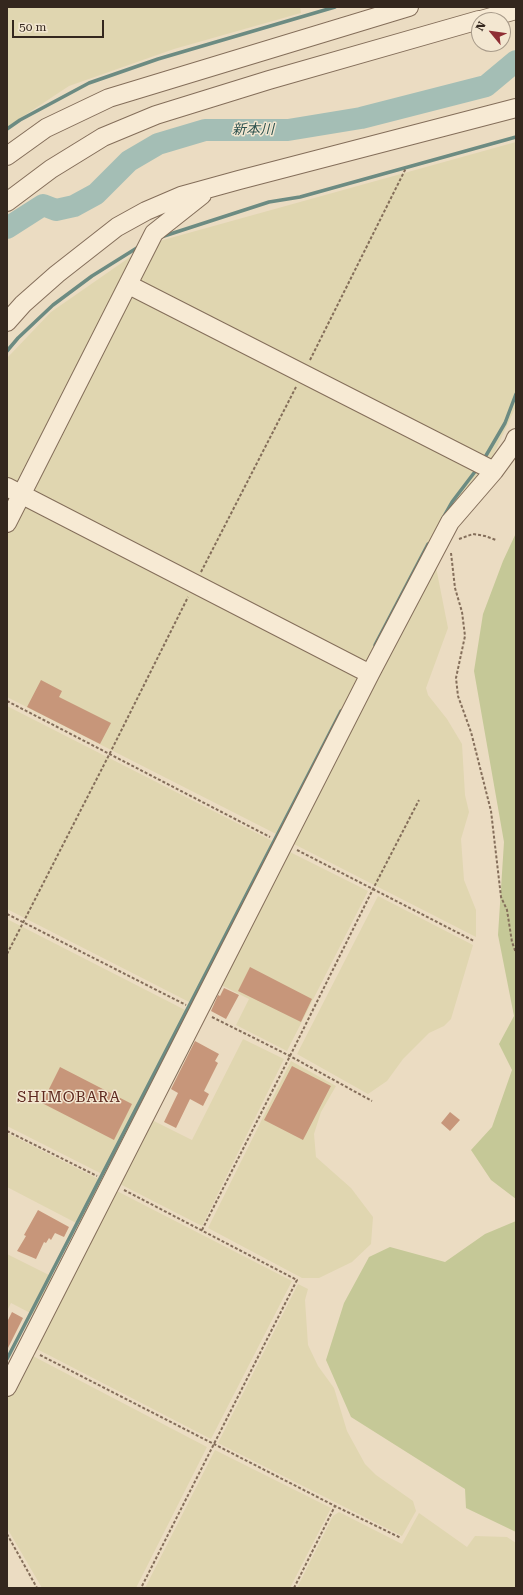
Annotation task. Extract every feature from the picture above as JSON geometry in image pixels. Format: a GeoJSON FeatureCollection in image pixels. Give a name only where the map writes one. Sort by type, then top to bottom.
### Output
{"type":"FeatureCollection","features":[{"type":"Feature","properties":{"kind":"street"},"geometry":{"type":"LineString","coordinates":[[7,156],[46,128],[109,98],[409,7]]}},
{"type":"Feature","properties":{"kind":"street"},"geometry":{"type":"LineString","coordinates":[[7,202],[51,169],[103,137],[156,115],[269,80],[471,23]]}},
{"type":"Feature","properties":{"kind":"street"},"geometry":{"type":"LineString","coordinates":[[7,322],[23,304],[57,274],[117,227],[146,211],[180,196],[516,108]]}},
{"type":"Feature","properties":{"kind":"street"},"geometry":{"type":"LineString","coordinates":[[7,523],[14,490],[129,284],[154,233],[210,188]]}},
{"type":"Feature","properties":{"kind":"street"},"geometry":{"type":"LineString","coordinates":[[129,284],[494,471]]}},
{"type":"Feature","properties":{"kind":"street"},"geometry":{"type":"LineString","coordinates":[[7,1387],[12,1365],[27,1348],[370,674],[445,542],[450,522],[494,471],[516,438]]}},
{"type":"Feature","properties":{"kind":"street"},"geometry":{"type":"LineString","coordinates":[[14,490],[370,674]]}},
{"type":"Feature","properties":{"kind":"path"},"geometry":{"type":"LineString","coordinates":[[7,954],[303,374],[406,168]]}},
{"type":"Feature","properties":{"kind":"path"},"geometry":{"type":"LineString","coordinates":[[496,540],[473,534],[445,542],[462,612],[465,636],[456,678],[458,696],[471,732],[490,804],[501,897],[507,910],[512,942],[516,953]]}},
{"type":"Feature","properties":{"kind":"path"},"geometry":{"type":"LineString","coordinates":[[7,701],[474,941]]}},
{"type":"Feature","properties":{"kind":"path"},"geometry":{"type":"LineString","coordinates":[[202,1230],[419,800]]}},
{"type":"Feature","properties":{"kind":"path"},"geometry":{"type":"LineString","coordinates":[[7,914],[290,1056],[372,1100]]}},
{"type":"Feature","properties":{"kind":"path"},"geometry":{"type":"LineString","coordinates":[[7,1131],[297,1280],[140,1588]]}},
{"type":"Feature","properties":{"kind":"path"},"geometry":{"type":"LineString","coordinates":[[27,1348],[335,1506],[401,1538]]}},
{"type":"Feature","properties":{"kind":"path"},"geometry":{"type":"LineString","coordinates":[[294,1588],[335,1506]]}},
{"type":"Feature","properties":{"kind":"path"},"geometry":{"type":"LineString","coordinates":[[7,1534],[37,1588]]}},
{"type":"Feature","properties":{"kind":"shaded area"},"geometry":{"type":"Polygon","coordinates":[[[7,7],[300,7],[301,13],[174,49],[69,86],[7,127],[7,7]]]}},
{"type":"Feature","properties":{"kind":"shaded area"},"geometry":{"type":"Polygon","coordinates":[[[516,142],[516,406],[491,460],[136,282],[156,242],[516,142]]]}},
{"type":"Feature","properties":{"kind":"shaded area"},"geometry":{"type":"Polygon","coordinates":[[[143,248],[19,489],[7,483],[7,358],[51,312],[143,248]]]}},
{"type":"Feature","properties":{"kind":"shaded area"},"geometry":{"type":"Polygon","coordinates":[[[131,290],[485,470],[367,668],[26,493],[131,290]]]}},
{"type":"Feature","properties":{"kind":"shaded area"},"geometry":{"type":"Polygon","coordinates":[[[23,501],[364,675],[282,837],[7,697],[7,532],[23,501]]]}},
{"type":"Feature","properties":{"kind":"shaded area"},"geometry":{"type":"Polygon","coordinates":[[[435,562],[448,628],[426,688],[428,695],[447,719],[462,744],[465,795],[469,812],[461,839],[464,880],[476,910],[476,937],[290,842],[435,562]]]}},
{"type":"Feature","properties":{"kind":"shaded area"},"geometry":{"type":"Polygon","coordinates":[[[7,706],[278,844],[195,1005],[7,909],[7,706]]]}},
{"type":"Feature","properties":{"kind":"shaded area"},"geometry":{"type":"Polygon","coordinates":[[[284,849],[368,891],[287,1051],[236,1025],[249,999],[217,983],[284,849]]]}},
{"type":"Feature","properties":{"kind":"shaded area"},"geometry":{"type":"Polygon","coordinates":[[[378,896],[473,945],[451,1019],[444,1026],[429,1033],[403,1059],[387,1081],[368,1094],[297,1054],[378,896]]]}},
{"type":"Feature","properties":{"kind":"shaded area"},"geometry":{"type":"Polygon","coordinates":[[[7,919],[191,1013],[108,1177],[7,1126],[7,919]]]}},
{"type":"Feature","properties":{"kind":"shaded area"},"geometry":{"type":"Polygon","coordinates":[[[243,1039],[284,1059],[202,1226],[116,1182],[148,1118],[192,1140],[243,1039]]]}},
{"type":"Feature","properties":{"kind":"shaded area"},"geometry":{"type":"Polygon","coordinates":[[[291,1061],[336,1086],[321,1112],[314,1134],[316,1157],[351,1188],[373,1217],[371,1244],[352,1262],[319,1278],[302,1278],[208,1228],[291,1061]]]}},
{"type":"Feature","properties":{"kind":"shaded area"},"geometry":{"type":"Polygon","coordinates":[[[7,1133],[104,1182],[82,1226],[7,1187],[7,1133]]]}},
{"type":"Feature","properties":{"kind":"shaded area"},"geometry":{"type":"Polygon","coordinates":[[[113,1189],[292,1281],[211,1439],[33,1347],[113,1189]]]}},
{"type":"Feature","properties":{"kind":"shaded area"},"geometry":{"type":"Polygon","coordinates":[[[7,1254],[57,1279],[38,1317],[11,1303],[7,1311],[7,1254]]]}},
{"type":"Feature","properties":{"kind":"shaded area"},"geometry":{"type":"Polygon","coordinates":[[[298,1284],[308,1289],[305,1300],[308,1345],[318,1366],[334,1388],[347,1431],[365,1464],[376,1475],[413,1501],[416,1511],[402,1536],[218,1443],[298,1284]]]}},
{"type":"Feature","properties":{"kind":"shaded area"},"geometry":{"type":"Polygon","coordinates":[[[29,1354],[207,1447],[136,1588],[42,1588],[7,1528],[7,1398],[29,1354]]]}},
{"type":"Feature","properties":{"kind":"shaded area"},"geometry":{"type":"Polygon","coordinates":[[[215,1450],[331,1508],[290,1588],[145,1588],[215,1450]]]}},
{"type":"Feature","properties":{"kind":"shaded area"},"geometry":{"type":"Polygon","coordinates":[[[339,1512],[402,1544],[419,1513],[467,1547],[475,1536],[507,1537],[516,1543],[516,1588],[297,1588],[333,1516],[339,1512]]]}},
{"type":"Feature","properties":{"kind":"green space"},"geometry":{"type":"Polygon","coordinates":[[[516,533],[516,1199],[491,1180],[471,1150],[492,1127],[512,1070],[499,1044],[514,1016],[498,935],[504,842],[474,671],[483,614],[503,561],[516,533]]]}},
{"type":"Feature","properties":{"kind":"green space"},"geometry":{"type":"Polygon","coordinates":[[[516,1221],[516,1532],[466,1508],[465,1489],[351,1417],[326,1360],[344,1303],[369,1257],[390,1247],[445,1262],[485,1234],[516,1221]]]}},
{"type":"Feature","properties":{"kind":"building"},"geometry":{"type":"Polygon","coordinates":[[[41,680],[62,691],[59,697],[111,723],[100,744],[27,707],[41,680]]]}},
{"type":"Feature","properties":{"kind":"building"},"geometry":{"type":"Polygon","coordinates":[[[250,967],[312,999],[301,1022],[238,991],[250,967]]]}},
{"type":"Feature","properties":{"kind":"building"},"geometry":{"type":"Polygon","coordinates":[[[224,988],[239,995],[226,1019],[211,1011],[218,995],[220,996],[224,988]]]}},
{"type":"Feature","properties":{"kind":"building"},"geometry":{"type":"Polygon","coordinates":[[[195,1041],[219,1054],[215,1061],[218,1063],[204,1091],[209,1094],[203,1106],[190,1099],[176,1128],[164,1122],[178,1093],[171,1089],[195,1041]]]}},
{"type":"Feature","properties":{"kind":"building"},"geometry":{"type":"Polygon","coordinates":[[[292,1066],[331,1086],[303,1140],[264,1120],[292,1066]]]}},
{"type":"Feature","properties":{"kind":"building"},"geometry":{"type":"Polygon","coordinates":[[[60,1067],[132,1104],[114,1140],[42,1103],[60,1067]]]}},
{"type":"Feature","properties":{"kind":"building"},"geometry":{"type":"Polygon","coordinates":[[[450,1112],[460,1120],[450,1131],[441,1123],[450,1112]]]}},
{"type":"Feature","properties":{"kind":"building"},"geometry":{"type":"Polygon","coordinates":[[[38,1210],[69,1227],[64,1237],[55,1233],[51,1240],[49,1238],[46,1243],[44,1242],[36,1259],[17,1251],[38,1210]]]}},
{"type":"Feature","properties":{"kind":"building"},"geometry":{"type":"Polygon","coordinates":[[[12,1312],[23,1318],[7,1350],[7,1322],[12,1312]]]}},
{"type":"Feature","properties":{"kind":"waterway"},"geometry":{"type":"LineString","coordinates":[[7,129],[20,120],[89,83],[158,59],[335,7]]}},
{"type":"Feature","properties":{"kind":"waterway","name":"新本川"},"geometry":{"type":"LineString","coordinates":[[7,228],[43,205],[56,210],[74,206],[96,194],[129,161],[158,144],[205,130],[288,130],[361,118],[486,86],[516,61]]}},
{"type":"Feature","properties":{"kind":"waterway"},"geometry":{"type":"LineString","coordinates":[[161,237],[269,202],[300,197],[516,137]]}},
{"type":"Feature","properties":{"kind":"waterway"},"geometry":{"type":"LineString","coordinates":[[7,351],[18,338],[53,305],[92,276],[140,246]]}},
{"type":"Feature","properties":{"kind":"waterway"},"geometry":{"type":"LineString","coordinates":[[484,459],[505,423],[516,394]]}},
{"type":"Feature","properties":{"kind":"waterway"},"geometry":{"type":"LineString","coordinates":[[443,518],[452,502],[477,469]]}},
{"type":"Feature","properties":{"kind":"waterway"},"geometry":{"type":"LineString","coordinates":[[375,645],[428,544]]}},
{"type":"Feature","properties":{"kind":"waterway"},"geometry":{"type":"LineString","coordinates":[[7,1359],[341,711]]}},
{"type":"Feature","properties":{"kind":"district","name":"SHIMOBARA"},"geometry":{"type":"Point","coordinates":[69,1098]}}]}
